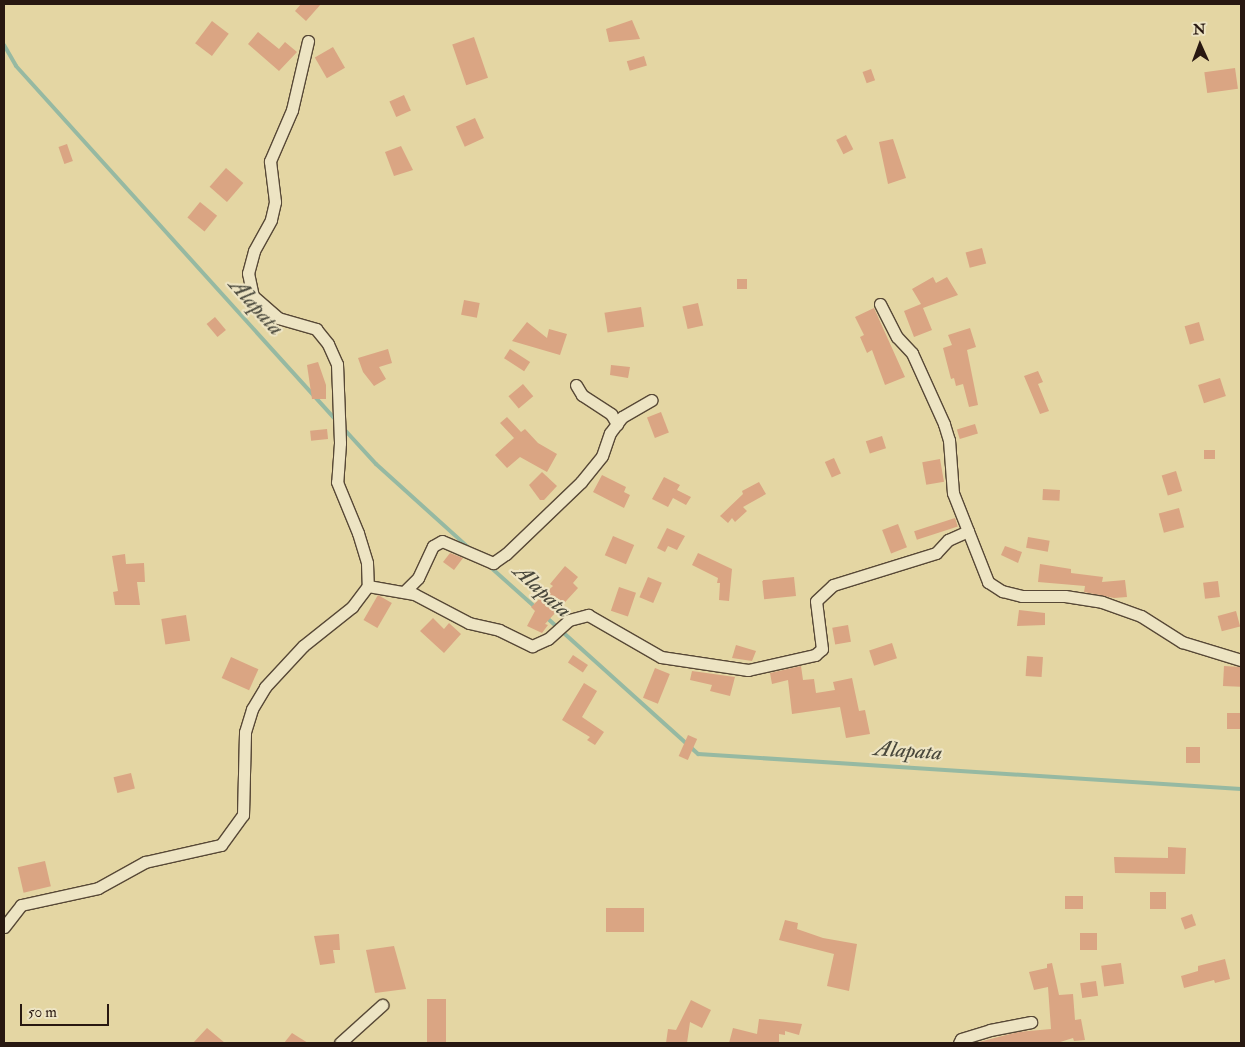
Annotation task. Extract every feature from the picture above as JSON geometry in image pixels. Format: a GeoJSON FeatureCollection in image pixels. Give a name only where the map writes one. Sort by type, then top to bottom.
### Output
{"type":"FeatureCollection","features":[{"type":"Feature","properties":{"kind":"street"},"geometry":{"type":"LineString","coordinates":[[4,927],[21,906],[98,888],[145,862],[221,845],[242,815],[245,732],[252,709],[265,687],[303,646],[352,607],[368,586],[367,563],[358,533],[337,482],[340,443],[337,364],[328,344],[316,329],[278,318],[253,296],[248,273],[254,251],[271,220],[275,202],[270,161],[292,110],[308,40]]}},
{"type":"Feature","properties":{"kind":"street"},"geometry":{"type":"LineString","coordinates":[[880,304],[897,337],[912,353],[944,424],[949,440],[953,493],[982,575],[1002,591],[1022,596],[1064,596],[1102,602],[1141,616],[1182,642],[1241,660]]}},
{"type":"Feature","properties":{"kind":"street"},"geometry":{"type":"LineString","coordinates":[[576,385],[582,395],[611,414],[617,424]]}},
{"type":"Feature","properties":{"kind":"street"},"geometry":{"type":"LineString","coordinates":[[404,592],[418,578],[433,546],[442,541],[492,563],[506,554],[581,482],[602,456],[617,424],[637,407],[652,400]]}},
{"type":"Feature","properties":{"kind":"street"},"geometry":{"type":"LineString","coordinates":[[368,586],[404,592],[469,623],[499,630],[532,646],[548,639],[568,620],[588,615],[661,657],[748,670],[815,655],[822,649],[816,601],[833,585],[936,553],[948,540],[968,531]]}},
{"type":"Feature","properties":{"kind":"street"},"geometry":{"type":"LineString","coordinates":[[340,1043],[382,1005]]}},
{"type":"Feature","properties":{"kind":"street"},"geometry":{"type":"LineString","coordinates":[[959,1043],[961,1039],[990,1030],[1031,1022]]}},
{"type":"Feature","properties":{"kind":"building"},"geometry":{"type":"Polygon","coordinates":[[[301,4],[321,4],[306,21],[295,11],[301,4]]]}},
{"type":"Feature","properties":{"kind":"building"},"geometry":{"type":"Polygon","coordinates":[[[632,20],[640,39],[609,42],[606,29],[632,20]]]}},
{"type":"Feature","properties":{"kind":"building"},"geometry":{"type":"Polygon","coordinates":[[[212,21],[229,34],[212,56],[195,43],[212,21]]]}},
{"type":"Feature","properties":{"kind":"building"},"geometry":{"type":"Polygon","coordinates":[[[258,32],[279,49],[285,42],[297,52],[279,71],[248,44],[258,32]]]}},
{"type":"Feature","properties":{"kind":"building"},"geometry":{"type":"Polygon","coordinates":[[[474,37],[488,78],[466,85],[452,44],[474,37]]]}},
{"type":"Feature","properties":{"kind":"building"},"geometry":{"type":"Polygon","coordinates":[[[333,47],[345,68],[327,78],[315,58],[333,47]]]}},
{"type":"Feature","properties":{"kind":"building"},"geometry":{"type":"Polygon","coordinates":[[[644,56],[647,66],[630,71],[627,61],[644,56]]]}},
{"type":"Feature","properties":{"kind":"building"},"geometry":{"type":"Polygon","coordinates":[[[1235,68],[1238,89],[1207,93],[1204,72],[1235,68]]]}},
{"type":"Feature","properties":{"kind":"building"},"geometry":{"type":"Polygon","coordinates":[[[871,69],[875,80],[867,83],[863,72],[871,69]]]}},
{"type":"Feature","properties":{"kind":"building"},"geometry":{"type":"Polygon","coordinates":[[[404,95],[411,111],[396,117],[389,102],[404,95]]]}},
{"type":"Feature","properties":{"kind":"building"},"geometry":{"type":"Polygon","coordinates":[[[475,118],[484,138],[465,147],[456,127],[475,118]]]}},
{"type":"Feature","properties":{"kind":"building"},"geometry":{"type":"Polygon","coordinates":[[[846,135],[853,149],[843,154],[836,140],[846,135]]]}},
{"type":"Feature","properties":{"kind":"building"},"geometry":{"type":"Polygon","coordinates":[[[893,139],[906,178],[888,184],[879,142],[893,139]]]}},
{"type":"Feature","properties":{"kind":"building"},"geometry":{"type":"Polygon","coordinates":[[[67,144],[73,161],[64,164],[58,147],[67,144]]]}},
{"type":"Feature","properties":{"kind":"building"},"geometry":{"type":"Polygon","coordinates":[[[401,146],[413,170],[394,176],[385,152],[401,146]]]}},
{"type":"Feature","properties":{"kind":"building"},"geometry":{"type":"Polygon","coordinates":[[[226,168],[243,183],[227,202],[210,187],[226,168]]]}},
{"type":"Feature","properties":{"kind":"building"},"geometry":{"type":"Polygon","coordinates":[[[200,202],[217,216],[205,231],[187,218],[200,202]]]}},
{"type":"Feature","properties":{"kind":"building"},"geometry":{"type":"Polygon","coordinates":[[[982,248],[986,263],[970,268],[966,252],[982,248]]]}},
{"type":"Feature","properties":{"kind":"building"},"geometry":{"type":"Polygon","coordinates":[[[933,277],[936,283],[947,277],[958,295],[923,308],[932,330],[914,337],[904,311],[921,304],[912,289],[933,277]]]}},
{"type":"Feature","properties":{"kind":"building"},"geometry":{"type":"Polygon","coordinates":[[[737,279],[747,279],[747,289],[737,289],[737,279]]]}},
{"type":"Feature","properties":{"kind":"building"},"geometry":{"type":"Polygon","coordinates":[[[464,300],[480,303],[477,318],[461,315],[464,300]]]}},
{"type":"Feature","properties":{"kind":"building"},"geometry":{"type":"Polygon","coordinates":[[[698,303],[703,325],[688,329],[682,307],[698,303]]]}},
{"type":"Feature","properties":{"kind":"building"},"geometry":{"type":"Polygon","coordinates":[[[641,307],[644,327],[608,333],[604,313],[641,307]]]}},
{"type":"Feature","properties":{"kind":"building"},"geometry":{"type":"Polygon","coordinates":[[[874,308],[905,377],[885,385],[872,350],[867,353],[860,337],[864,335],[855,317],[874,308]]]}},
{"type":"Feature","properties":{"kind":"building"},"geometry":{"type":"Polygon","coordinates":[[[215,317],[226,330],[218,337],[207,324],[215,317]]]}},
{"type":"Feature","properties":{"kind":"building"},"geometry":{"type":"Polygon","coordinates":[[[527,322],[547,338],[549,329],[567,334],[560,355],[512,341],[527,322]]]}},
{"type":"Feature","properties":{"kind":"building"},"geometry":{"type":"Polygon","coordinates":[[[1199,322],[1204,340],[1190,344],[1185,326],[1199,322]]]}},
{"type":"Feature","properties":{"kind":"building"},"geometry":{"type":"Polygon","coordinates":[[[970,328],[976,347],[967,350],[978,405],[969,407],[963,384],[956,386],[954,378],[951,379],[943,348],[952,345],[948,335],[970,328]]]}},
{"type":"Feature","properties":{"kind":"building"},"geometry":{"type":"Polygon","coordinates":[[[388,349],[392,363],[379,367],[386,379],[374,386],[363,372],[358,358],[388,349]]]}},
{"type":"Feature","properties":{"kind":"building"},"geometry":{"type":"Polygon","coordinates":[[[510,349],[530,362],[524,371],[504,358],[510,349]]]}},
{"type":"Feature","properties":{"kind":"building"},"geometry":{"type":"Polygon","coordinates":[[[318,362],[326,385],[326,399],[312,399],[307,365],[318,362]]]}},
{"type":"Feature","properties":{"kind":"building"},"geometry":{"type":"Polygon","coordinates":[[[611,365],[630,367],[628,378],[610,375],[611,365]]]}},
{"type":"Feature","properties":{"kind":"building"},"geometry":{"type":"Polygon","coordinates":[[[1038,371],[1043,382],[1038,384],[1049,411],[1040,414],[1024,376],[1038,371]]]}},
{"type":"Feature","properties":{"kind":"building"},"geometry":{"type":"Polygon","coordinates":[[[1220,378],[1226,396],[1204,403],[1198,385],[1220,378]]]}},
{"type":"Feature","properties":{"kind":"building"},"geometry":{"type":"Polygon","coordinates":[[[523,384],[533,396],[519,408],[508,396],[523,384]]]}},
{"type":"Feature","properties":{"kind":"building"},"geometry":{"type":"Polygon","coordinates":[[[661,412],[669,433],[655,438],[647,417],[661,412]]]}},
{"type":"Feature","properties":{"kind":"building"},"geometry":{"type":"Polygon","coordinates":[[[507,417],[521,432],[525,429],[538,443],[557,454],[547,472],[520,457],[507,468],[495,455],[514,438],[500,423],[507,417]]]}},
{"type":"Feature","properties":{"kind":"building"},"geometry":{"type":"Polygon","coordinates":[[[975,424],[978,434],[960,439],[957,430],[975,424]]]}},
{"type":"Feature","properties":{"kind":"building"},"geometry":{"type":"Polygon","coordinates":[[[327,429],[328,439],[311,441],[310,431],[327,429]]]}},
{"type":"Feature","properties":{"kind":"building"},"geometry":{"type":"Polygon","coordinates":[[[882,436],[886,448],[870,454],[866,441],[882,436]]]}},
{"type":"Feature","properties":{"kind":"building"},"geometry":{"type":"Polygon","coordinates":[[[1204,450],[1215,450],[1215,459],[1204,459],[1204,450]]]}},
{"type":"Feature","properties":{"kind":"building"},"geometry":{"type":"Polygon","coordinates":[[[834,458],[841,474],[832,478],[825,462],[834,458]]]}},
{"type":"Feature","properties":{"kind":"building"},"geometry":{"type":"Polygon","coordinates":[[[940,459],[944,482],[926,485],[922,462],[940,459]]]}},
{"type":"Feature","properties":{"kind":"building"},"geometry":{"type":"Polygon","coordinates":[[[1176,471],[1182,491],[1168,495],[1162,475],[1176,471]]]}},
{"type":"Feature","properties":{"kind":"building"},"geometry":{"type":"Polygon","coordinates":[[[542,472],[557,486],[544,500],[540,500],[529,485],[542,472]]]}},
{"type":"Feature","properties":{"kind":"building"},"geometry":{"type":"Polygon","coordinates":[[[602,475],[626,487],[624,492],[630,495],[624,508],[593,492],[602,475]]]}},
{"type":"Feature","properties":{"kind":"building"},"geometry":{"type":"Polygon","coordinates":[[[664,477],[680,485],[677,490],[691,497],[686,505],[673,498],[668,507],[652,499],[664,477]]]}},
{"type":"Feature","properties":{"kind":"building"},"geometry":{"type":"Polygon","coordinates":[[[759,482],[766,494],[743,507],[747,511],[735,522],[732,518],[728,523],[720,516],[743,494],[742,491],[759,482]]]}},
{"type":"Feature","properties":{"kind":"building"},"geometry":{"type":"Polygon","coordinates":[[[1043,489],[1060,490],[1059,501],[1042,500],[1043,489]]]}},
{"type":"Feature","properties":{"kind":"building"},"geometry":{"type":"Polygon","coordinates":[[[1179,508],[1184,527],[1164,533],[1159,513],[1179,508]]]}},
{"type":"Feature","properties":{"kind":"building"},"geometry":{"type":"Polygon","coordinates":[[[955,518],[958,527],[917,540],[914,531],[955,518]]]}},
{"type":"Feature","properties":{"kind":"building"},"geometry":{"type":"Polygon","coordinates":[[[898,524],[907,547],[891,553],[882,530],[898,524]]]}},
{"type":"Feature","properties":{"kind":"building"},"geometry":{"type":"Polygon","coordinates":[[[667,528],[685,536],[677,550],[668,546],[665,552],[657,548],[667,528]]]}},
{"type":"Feature","properties":{"kind":"building"},"geometry":{"type":"Polygon","coordinates":[[[613,536],[634,545],[626,564],[605,555],[613,536]]]}},
{"type":"Feature","properties":{"kind":"building"},"geometry":{"type":"Polygon","coordinates":[[[1028,537],[1050,541],[1048,552],[1026,548],[1028,537]]]}},
{"type":"Feature","properties":{"kind":"building"},"geometry":{"type":"Polygon","coordinates":[[[1005,546],[1022,552],[1018,563],[1001,555],[1005,546]]]}},
{"type":"Feature","properties":{"kind":"building"},"geometry":{"type":"Polygon","coordinates":[[[450,553],[463,558],[454,570],[443,562],[450,553]]]}},
{"type":"Feature","properties":{"kind":"building"},"geometry":{"type":"Polygon","coordinates":[[[698,553],[732,569],[729,601],[719,600],[720,583],[717,583],[718,578],[692,565],[698,553]]]}},
{"type":"Feature","properties":{"kind":"building"},"geometry":{"type":"Polygon","coordinates":[[[125,554],[126,564],[144,563],[145,582],[137,582],[140,605],[115,605],[113,592],[118,591],[112,556],[125,554]]]}},
{"type":"Feature","properties":{"kind":"building"},"geometry":{"type":"Polygon","coordinates":[[[1040,564],[1071,569],[1071,573],[1103,577],[1102,582],[1125,580],[1127,597],[1114,598],[1084,592],[1085,586],[1038,582],[1040,564]]]}},
{"type":"Feature","properties":{"kind":"building"},"geometry":{"type":"Polygon","coordinates":[[[565,566],[578,577],[573,583],[578,588],[545,624],[548,625],[542,633],[527,626],[535,611],[531,607],[553,586],[550,584],[565,566]]]}},
{"type":"Feature","properties":{"kind":"building"},"geometry":{"type":"Polygon","coordinates":[[[648,577],[662,583],[653,603],[639,597],[648,577]]]}},
{"type":"Feature","properties":{"kind":"building"},"geometry":{"type":"Polygon","coordinates":[[[794,577],[796,596],[764,599],[762,580],[794,577]]]}},
{"type":"Feature","properties":{"kind":"building"},"geometry":{"type":"Polygon","coordinates":[[[1218,581],[1220,597],[1205,599],[1203,583],[1218,581]]]}},
{"type":"Feature","properties":{"kind":"building"},"geometry":{"type":"Polygon","coordinates":[[[619,587],[636,593],[628,616],[611,611],[619,587]]]}},
{"type":"Feature","properties":{"kind":"building"},"geometry":{"type":"Polygon","coordinates":[[[378,595],[392,603],[377,628],[364,620],[378,595]]]}},
{"type":"Feature","properties":{"kind":"building"},"geometry":{"type":"Polygon","coordinates":[[[1019,610],[1045,613],[1045,625],[1017,626],[1019,610]]]}},
{"type":"Feature","properties":{"kind":"building"},"geometry":{"type":"Polygon","coordinates":[[[1236,611],[1240,626],[1222,631],[1218,616],[1236,611]]]}},
{"type":"Feature","properties":{"kind":"building"},"geometry":{"type":"Polygon","coordinates":[[[186,615],[190,641],[165,645],[161,619],[186,615]]]}},
{"type":"Feature","properties":{"kind":"building"},"geometry":{"type":"Polygon","coordinates":[[[433,618],[444,629],[449,623],[461,634],[444,653],[420,631],[433,618]]]}},
{"type":"Feature","properties":{"kind":"building"},"geometry":{"type":"Polygon","coordinates":[[[848,625],[851,642],[835,645],[832,628],[848,625]]]}},
{"type":"Feature","properties":{"kind":"building"},"geometry":{"type":"Polygon","coordinates":[[[892,643],[897,658],[874,666],[869,650],[892,643]]]}},
{"type":"Feature","properties":{"kind":"building"},"geometry":{"type":"Polygon","coordinates":[[[736,645],[756,651],[752,661],[732,658],[736,645]]]}},
{"type":"Feature","properties":{"kind":"building"},"geometry":{"type":"Polygon","coordinates":[[[573,655],[588,665],[583,673],[568,662],[573,655]]]}},
{"type":"Feature","properties":{"kind":"building"},"geometry":{"type":"Polygon","coordinates":[[[1027,656],[1043,657],[1042,677],[1026,676],[1027,656]]]}},
{"type":"Feature","properties":{"kind":"building"},"geometry":{"type":"Polygon","coordinates":[[[231,657],[258,669],[249,690],[222,678],[231,657]]]}},
{"type":"Feature","properties":{"kind":"building"},"geometry":{"type":"Polygon","coordinates":[[[801,666],[803,680],[814,679],[816,693],[835,690],[833,682],[852,678],[859,711],[865,710],[870,734],[846,738],[840,707],[792,714],[788,680],[772,684],[770,673],[801,666]]]}},
{"type":"Feature","properties":{"kind":"building"},"geometry":{"type":"Polygon","coordinates":[[[1224,666],[1241,667],[1240,687],[1223,686],[1224,666]]]}},
{"type":"Feature","properties":{"kind":"building"},"geometry":{"type":"Polygon","coordinates":[[[655,668],[670,674],[658,704],[643,698],[655,668]]]}},
{"type":"Feature","properties":{"kind":"building"},"geometry":{"type":"Polygon","coordinates":[[[692,671],[735,677],[730,696],[710,691],[712,685],[690,680],[692,671]]]}},
{"type":"Feature","properties":{"kind":"building"},"geometry":{"type":"Polygon","coordinates":[[[584,683],[597,691],[582,717],[604,732],[595,745],[587,740],[590,737],[562,720],[584,683]]]}},
{"type":"Feature","properties":{"kind":"building"},"geometry":{"type":"Polygon","coordinates":[[[1227,713],[1241,713],[1241,729],[1227,729],[1227,713]]]}},
{"type":"Feature","properties":{"kind":"building"},"geometry":{"type":"Polygon","coordinates":[[[688,735],[697,739],[688,760],[679,756],[688,735]]]}},
{"type":"Feature","properties":{"kind":"building"},"geometry":{"type":"Polygon","coordinates":[[[1186,747],[1200,747],[1200,763],[1186,763],[1186,747]]]}},
{"type":"Feature","properties":{"kind":"building"},"geometry":{"type":"Polygon","coordinates":[[[131,773],[135,789],[117,793],[114,777],[131,773]]]}},
{"type":"Feature","properties":{"kind":"building"},"geometry":{"type":"Polygon","coordinates":[[[1168,847],[1186,848],[1185,874],[1115,873],[1114,857],[1168,858],[1168,847]]]}},
{"type":"Feature","properties":{"kind":"building"},"geometry":{"type":"Polygon","coordinates":[[[45,861],[51,886],[24,893],[18,867],[45,861]]]}},
{"type":"Feature","properties":{"kind":"building"},"geometry":{"type":"Polygon","coordinates":[[[1150,892],[1166,892],[1166,909],[1150,909],[1150,892]]]}},
{"type":"Feature","properties":{"kind":"building"},"geometry":{"type":"Polygon","coordinates":[[[1065,896],[1083,896],[1083,909],[1065,909],[1065,896]]]}},
{"type":"Feature","properties":{"kind":"building"},"geometry":{"type":"Polygon","coordinates":[[[606,908],[644,908],[644,932],[606,932],[606,908]]]}},
{"type":"Feature","properties":{"kind":"building"},"geometry":{"type":"Polygon","coordinates":[[[1192,914],[1196,925],[1185,929],[1181,918],[1192,914]]]}},
{"type":"Feature","properties":{"kind":"building"},"geometry":{"type":"Polygon","coordinates":[[[785,920],[798,923],[797,929],[823,938],[857,944],[849,991],[827,986],[834,954],[779,940],[785,920]]]}},
{"type":"Feature","properties":{"kind":"building"},"geometry":{"type":"Polygon","coordinates":[[[1080,933],[1097,933],[1097,950],[1080,950],[1080,933]]]}},
{"type":"Feature","properties":{"kind":"building"},"geometry":{"type":"Polygon","coordinates":[[[339,934],[340,950],[333,950],[335,963],[320,965],[314,936],[339,934]]]}},
{"type":"Feature","properties":{"kind":"building"},"geometry":{"type":"Polygon","coordinates":[[[394,946],[406,989],[375,993],[366,950],[394,946]]]}},
{"type":"Feature","properties":{"kind":"building"},"geometry":{"type":"Polygon","coordinates":[[[1225,959],[1230,979],[1215,983],[1214,980],[1184,988],[1181,976],[1198,971],[1198,966],[1225,959]]]}},
{"type":"Feature","properties":{"kind":"building"},"geometry":{"type":"Polygon","coordinates":[[[1052,963],[1059,995],[1073,994],[1075,1020],[1081,1019],[1085,1040],[1074,1041],[1073,1038],[1057,1043],[975,1043],[1018,1032],[1051,1029],[1048,987],[1034,990],[1029,972],[1047,968],[1047,964],[1052,963]]]}},
{"type":"Feature","properties":{"kind":"building"},"geometry":{"type":"Polygon","coordinates":[[[1121,963],[1124,984],[1104,987],[1101,966],[1121,963]]]}},
{"type":"Feature","properties":{"kind":"building"},"geometry":{"type":"Polygon","coordinates":[[[1096,981],[1098,996],[1082,998],[1080,983],[1096,981]]]}},
{"type":"Feature","properties":{"kind":"building"},"geometry":{"type":"Polygon","coordinates":[[[427,999],[446,999],[446,1042],[427,1042],[427,999]]]}},
{"type":"Feature","properties":{"kind":"building"},"geometry":{"type":"Polygon","coordinates":[[[691,1000],[711,1010],[702,1028],[690,1022],[687,1043],[666,1043],[668,1029],[676,1030],[691,1000]]]}},
{"type":"Feature","properties":{"kind":"building"},"geometry":{"type":"Polygon","coordinates":[[[759,1019],[802,1024],[799,1035],[785,1031],[785,1035],[779,1034],[779,1043],[729,1043],[733,1028],[757,1034],[759,1019]]]}},
{"type":"Feature","properties":{"kind":"building"},"geometry":{"type":"Polygon","coordinates":[[[207,1028],[225,1043],[193,1043],[207,1028]]]}},
{"type":"Feature","properties":{"kind":"building"},"geometry":{"type":"Polygon","coordinates":[[[292,1033],[308,1043],[284,1043],[292,1033]]]}},
{"type":"Feature","properties":{"kind":"waterway","name":"Alapata"},"geometry":{"type":"LineString","coordinates":[[4,45],[16,66],[337,421]]}},
{"type":"Feature","properties":{"kind":"waterway","name":"Alapata"},"geometry":{"type":"LineString","coordinates":[[343,428],[376,464],[468,547]]}},
{"type":"Feature","properties":{"kind":"waterway","name":"Alapata"},"geometry":{"type":"LineString","coordinates":[[488,565],[535,607]]}},
{"type":"Feature","properties":{"kind":"waterway","name":"Alapata"},"geometry":{"type":"LineString","coordinates":[[546,617],[698,754],[1241,789]]}}]}
